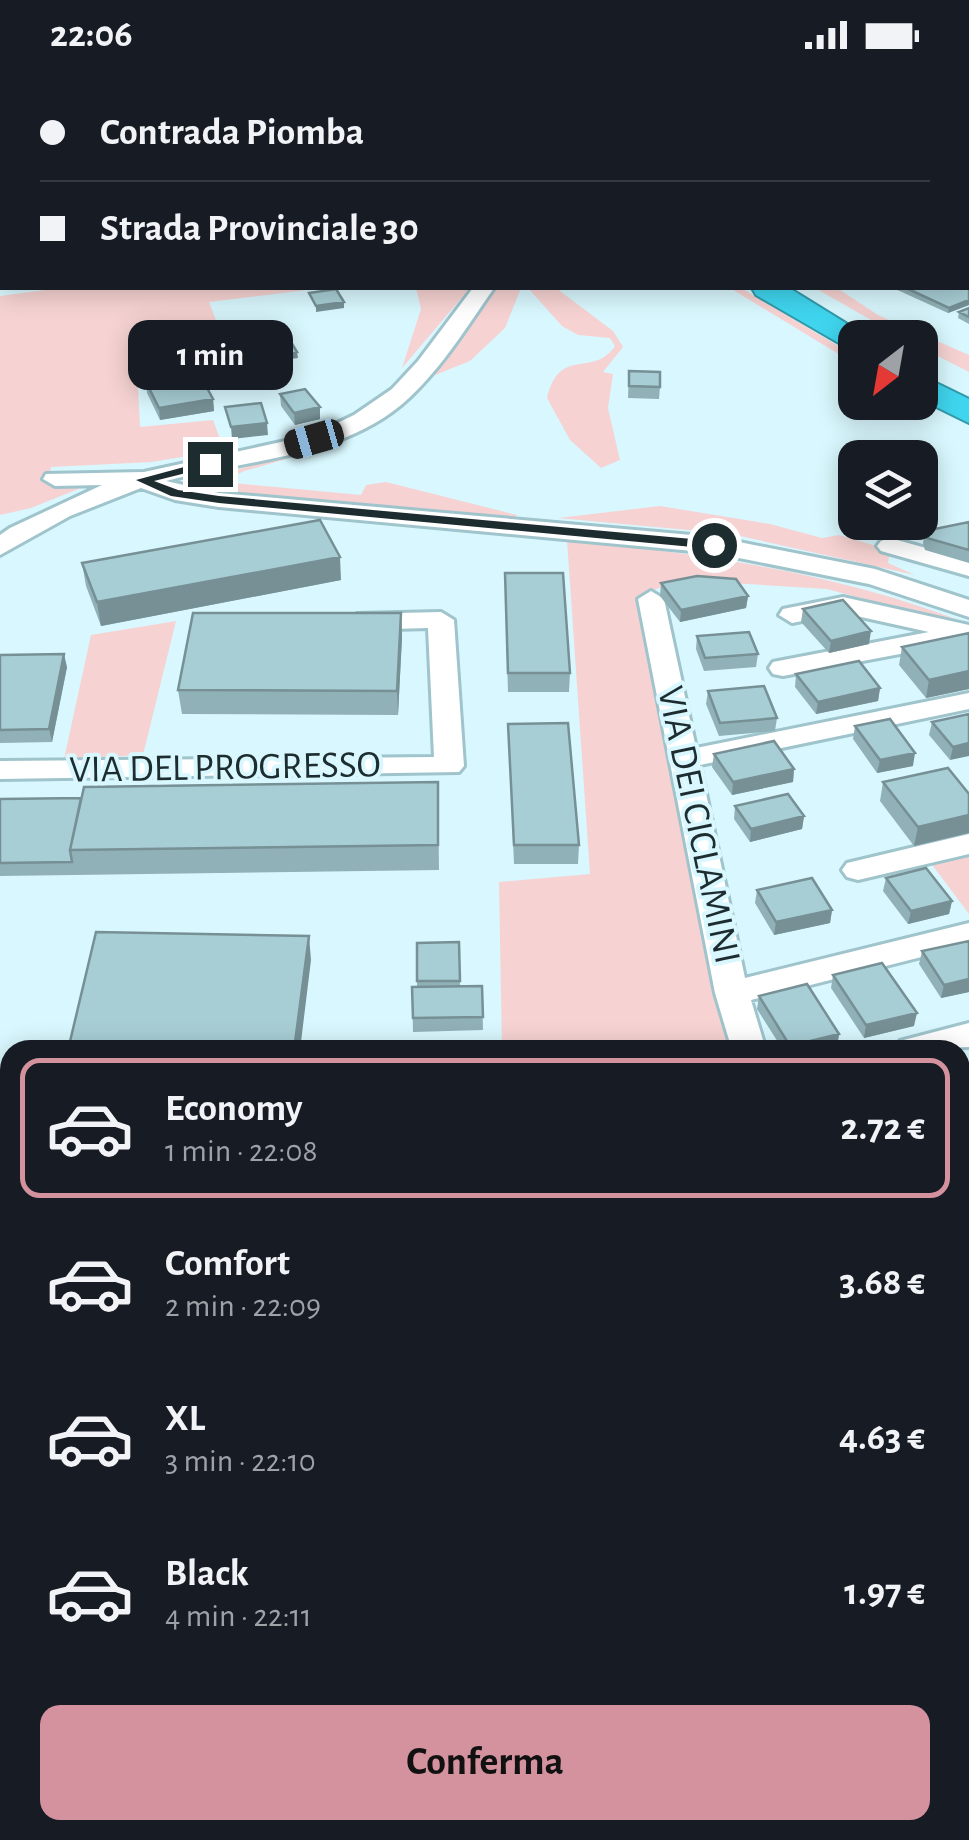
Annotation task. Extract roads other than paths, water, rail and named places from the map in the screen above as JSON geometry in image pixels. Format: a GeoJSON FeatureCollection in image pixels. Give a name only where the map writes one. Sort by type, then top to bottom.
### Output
{"type":"FeatureCollection","features":[{"type":"Feature","properties":{"kind":"highway"},"geometry":{"type":"LineString","coordinates":[[769,290],[838,329]]}},
{"type":"Feature","properties":{"kind":"highway"},"geometry":{"type":"LineString","coordinates":[[800,290],[853,320]]}},
{"type":"Feature","properties":{"kind":"highway"},"geometry":{"type":"LineString","coordinates":[[938,366],[969,382]]}},
{"type":"Feature","properties":{"kind":"highway"},"geometry":{"type":"LineString","coordinates":[[938,384],[969,400]]}},
{"type":"Feature","properties":{"kind":"highway"},"geometry":{"type":"LineString","coordinates":[[938,395],[969,412]]}},
{"type":"Feature","properties":{"kind":"street"},"geometry":{"type":"LineString","coordinates":[[0,546],[42,520],[142,480],[314,439],[377,412],[406,386],[481,290]]}},
{"type":"Feature","properties":{"kind":"street"},"geometry":{"type":"LineString","coordinates":[[56,479],[135,477],[175,493],[219,500],[714,545],[875,577],[968,625]]}},
{"type":"Feature","properties":{"kind":"street"},"geometry":{"type":"LineString","coordinates":[[0,526],[42,520]]}},
{"type":"Feature","properties":{"kind":"street"},"geometry":{"type":"LineString","coordinates":[[890,546],[969,568]]}},
{"type":"Feature","properties":{"kind":"street","name":"VIA DEI CICLAMINI"},"geometry":{"type":"LineString","coordinates":[[651,598],[732,993],[745,1040]]}},
{"type":"Feature","properties":{"kind":"street"},"geometry":{"type":"LineString","coordinates":[[792,615],[843,605],[968,625]]}},
{"type":"Feature","properties":{"kind":"street","name":"VIA DEL PROGRESSO"},"geometry":{"type":"LineString","coordinates":[[0,770],[450,766],[441,620],[322,623]]}},
{"type":"Feature","properties":{"kind":"street"},"geometry":{"type":"LineString","coordinates":[[782,668],[968,625]]}},
{"type":"Feature","properties":{"kind":"street"},"geometry":{"type":"LineString","coordinates":[[686,760],[969,701]]}},
{"type":"Feature","properties":{"kind":"street"},"geometry":{"type":"LineString","coordinates":[[858,870],[969,844]]}},
{"type":"Feature","properties":{"kind":"street"},"geometry":{"type":"LineString","coordinates":[[732,993],[969,934]]}}]}
